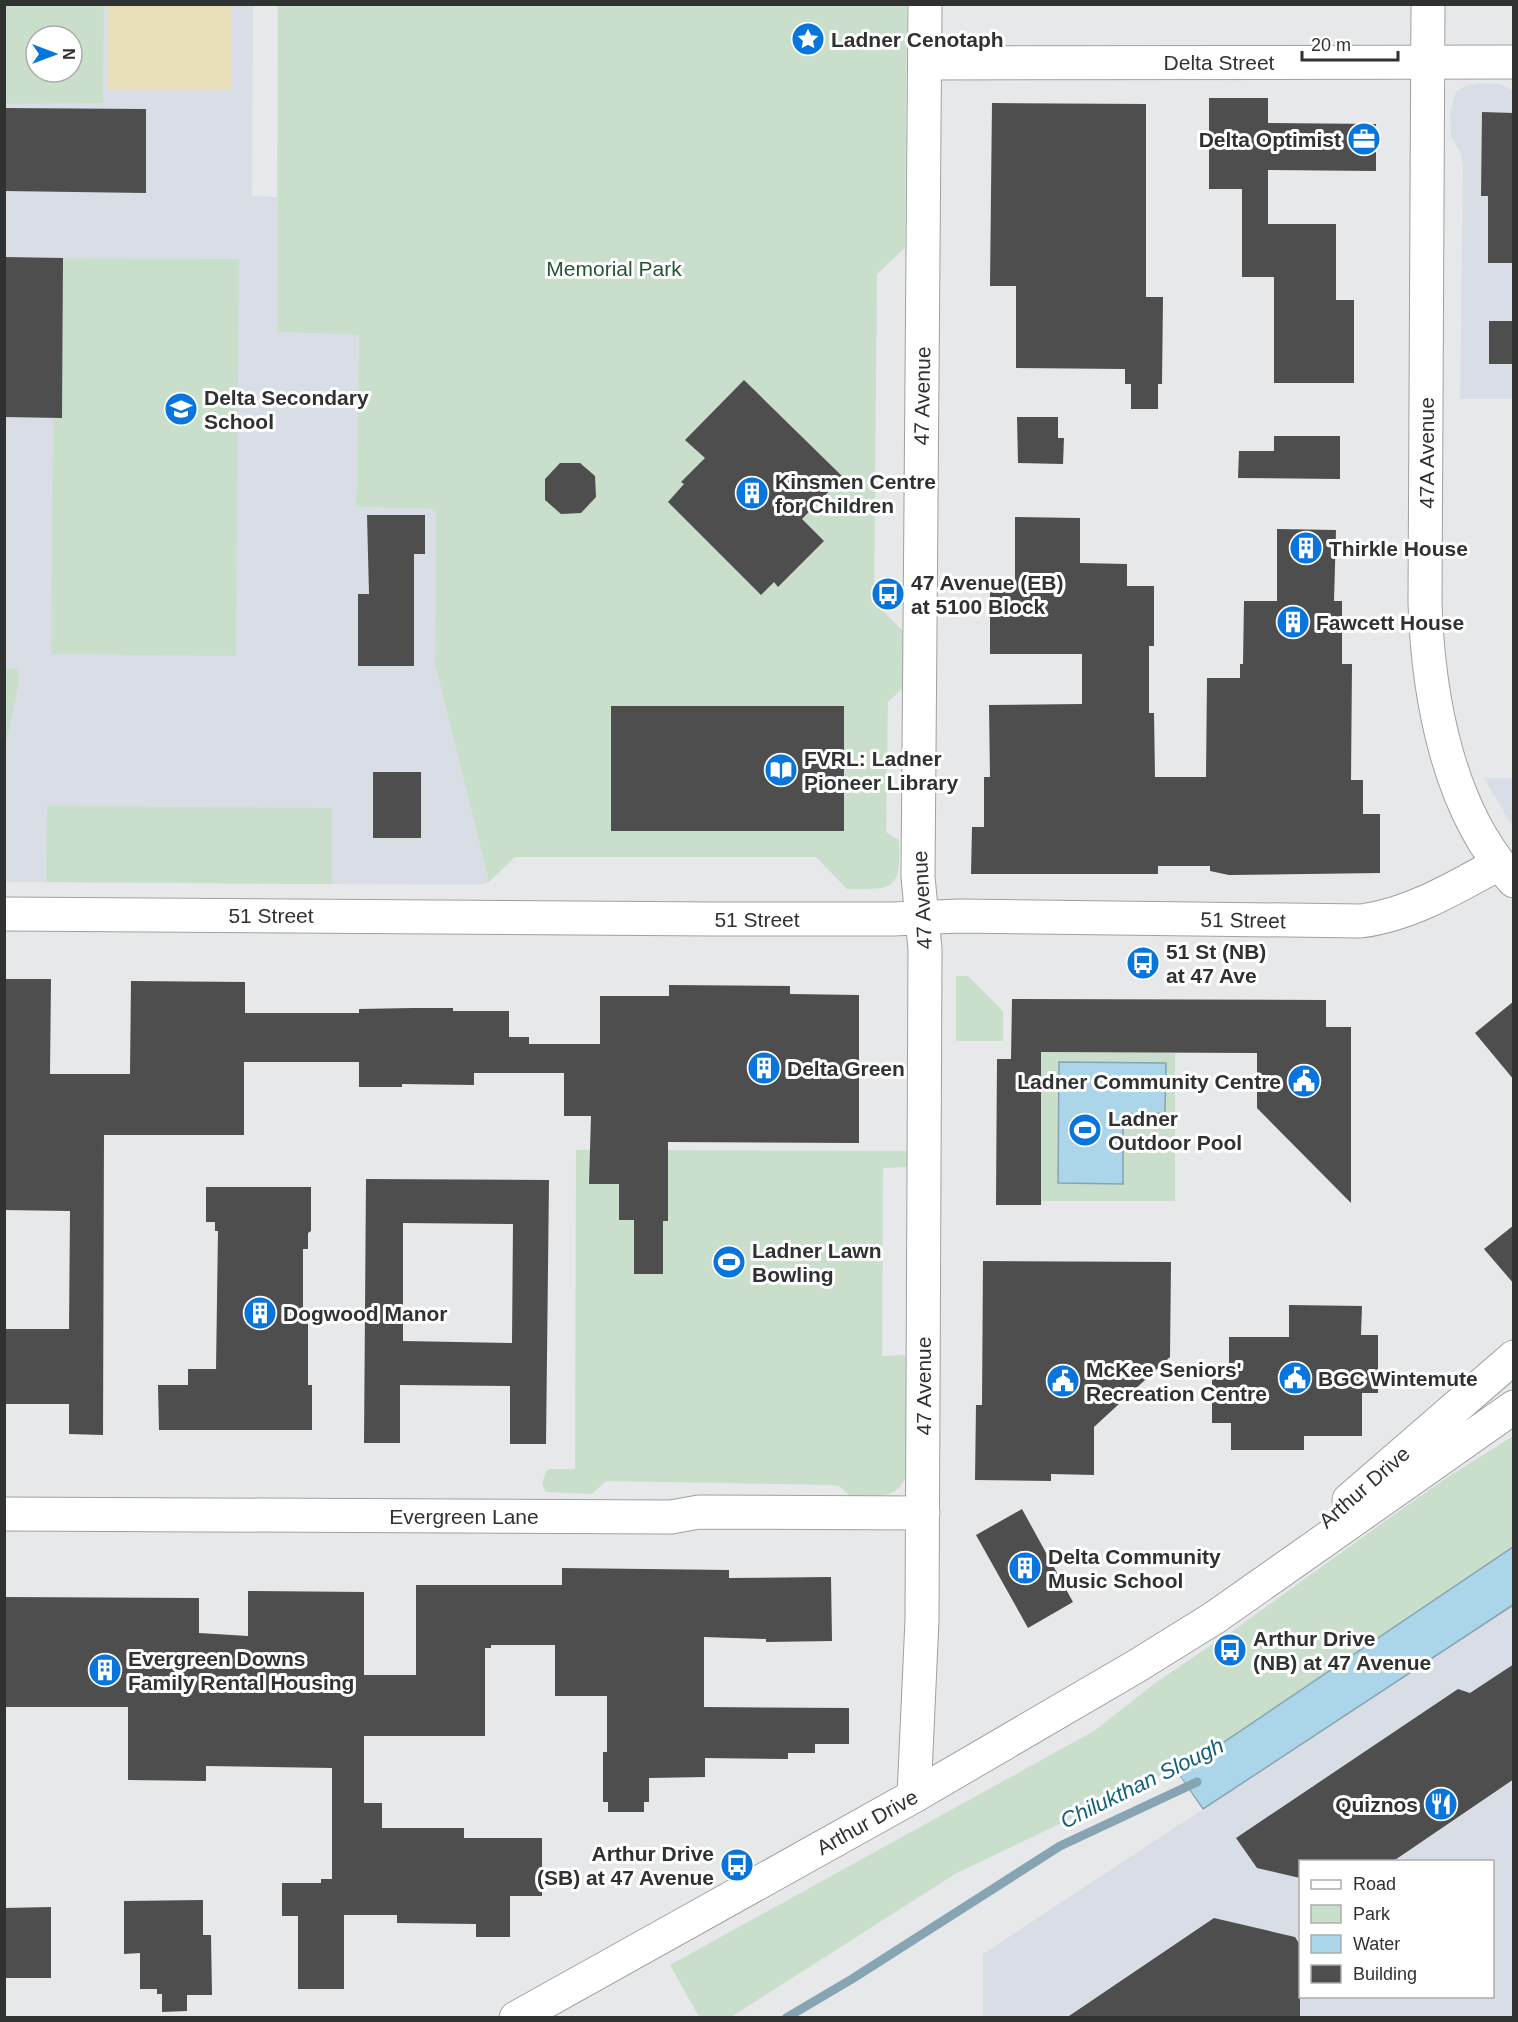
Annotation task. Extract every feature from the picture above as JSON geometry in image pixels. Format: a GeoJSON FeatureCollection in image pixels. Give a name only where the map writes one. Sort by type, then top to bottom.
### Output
{"type":"FeatureCollection","features":[{"type":"Feature","properties":{"kind":"street","name":"47 Avenue"},"geometry":{"type":"LineString","coordinates":[[914,1796],[922,1620],[923,1513],[925,949],[918,877],[925,4]]}},
{"type":"Feature","properties":{"kind":"street","name":"47A Avenue"},"geometry":{"type":"LineString","coordinates":[[1428,4],[1426,647],[1432,690],[1454,775],[1467,808],[1506,873]]}},
{"type":"Feature","properties":{"kind":"street","name":"Delta Street"},"geometry":{"type":"LineString","coordinates":[[925,63],[1514,62]]}},
{"type":"Feature","properties":{"kind":"street","name":"51 Street"},"geometry":{"type":"LineString","coordinates":[[4,914],[613,918],[958,916],[1360,921],[1403,911],[1506,873]]}},
{"type":"Feature","properties":{"kind":"street","name":"Arthur Drive"},"geometry":{"type":"LineString","coordinates":[[1214,1618],[1514,1357]]}},
{"type":"Feature","properties":{"kind":"street","name":"Arthur Drive"},"geometry":{"type":"LineString","coordinates":[[516,2018],[914,1796],[1135,1667],[1214,1618],[1514,1407]]}},
{"type":"Feature","properties":{"kind":"street","name":"Evergreen Lane"},"geometry":{"type":"LineString","coordinates":[[4,1514],[671,1517],[699,1512],[923,1513]]}},
{"type":"Feature","properties":{"kind":"shaded area","name":"Delta Secondary School"},"geometry":{"type":"Polygon","coordinates":[[[5,5],[253,5],[252,196],[277,197],[277,332],[359,335],[356,507],[436,509],[435,664],[489,882],[477,885],[5,882],[5,5]]]}},
{"type":"Feature","properties":{"kind":"shaded area"},"geometry":{"type":"Polygon","coordinates":[[[1499,84],[1513,90],[1513,399],[1460,399],[1463,165],[1460,152],[1451,136],[1450,112],[1456,91],[1467,85],[1499,84]]]}},
{"type":"Feature","properties":{"kind":"shaded area"},"geometry":{"type":"Polygon","coordinates":[[[1484,778],[1513,778],[1513,826],[1508,819],[1484,778]]]}},
{"type":"Feature","properties":{"kind":"shaded area"},"geometry":{"type":"Polygon","coordinates":[[[1513,1605],[1513,2017],[983,2018],[983,1954],[1513,1605]]]}},
{"type":"Feature","properties":{"kind":"green space"},"geometry":{"type":"Polygon","coordinates":[[[4,5],[104,5],[103,103],[5,104],[4,5]]]}},
{"type":"Feature","properties":{"kind":"green space","name":"Memorial Park"},"geometry":{"type":"Polygon","coordinates":[[[278,5],[907,5],[905,248],[877,274],[874,602],[903,631],[903,688],[888,702],[886,832],[899,840],[898,869],[892,884],[876,889],[847,889],[816,857],[515,857],[489,882],[435,664],[436,509],[356,507],[359,335],[277,332],[278,5]]]}},
{"type":"Feature","properties":{"kind":"green space"},"geometry":{"type":"Polygon","coordinates":[[[63,258],[239,259],[236,656],[51,654],[53,418],[62,418],[63,258]]]}},
{"type":"Feature","properties":{"kind":"green space"},"geometry":{"type":"Polygon","coordinates":[[[5,668],[19,669],[19,683],[5,749],[5,668]]]}},
{"type":"Feature","properties":{"kind":"green space"},"geometry":{"type":"Polygon","coordinates":[[[47,806],[332,808],[332,884],[46,882],[47,806]]]}},
{"type":"Feature","properties":{"kind":"green space"},"geometry":{"type":"Polygon","coordinates":[[[956,976],[968,976],[1003,1011],[1003,1041],[956,1041],[956,976]]]}},
{"type":"Feature","properties":{"kind":"green space","name":"Ladner Outdoor Pool"},"geometry":{"type":"Polygon","coordinates":[[[1011,1052],[1175,1053],[1175,1201],[1041,1201],[1041,1205],[996,1205],[997,1059],[1011,1059],[1011,1052]]]}},
{"type":"Feature","properties":{"kind":"green space","name":"Ladner Lawn Bowling"},"geometry":{"type":"Polygon","coordinates":[[[576,1150],[909,1151],[907,1167],[883,1168],[882,1356],[903,1355],[908,1359],[907,1473],[898,1489],[885,1495],[850,1496],[839,1486],[832,1485],[606,1481],[592,1494],[546,1492],[542,1484],[546,1471],[575,1469],[576,1150]]]}},
{"type":"Feature","properties":{"kind":"green space"},"geometry":{"type":"Polygon","coordinates":[[[1513,1436],[1513,1547],[1211,1751],[955,1874],[731,2017],[699,2017],[670,1965],[1094,1731],[1158,1681],[1234,1630],[1388,1519],[1513,1436]]]}},
{"type":"Feature","properties":{"kind":"sand"},"geometry":{"type":"Polygon","coordinates":[[[108,5],[231,5],[231,89],[108,89],[108,5]]]}},
{"type":"Feature","properties":{"kind":"water"},"geometry":{"type":"Polygon","coordinates":[[[1059,1062],[1166,1063],[1165,1113],[1123,1114],[1123,1184],[1058,1183],[1059,1062]]]}},
{"type":"Feature","properties":{"kind":"water"},"geometry":{"type":"Polygon","coordinates":[[[1513,1547],[1513,1605],[1203,1809],[1175,1769],[1212,1750],[1513,1547]]]}},
{"type":"Feature","properties":{"kind":"pier"},"geometry":{"type":"Polygon","coordinates":[[[1173,1766],[1204,1812],[1200,1811],[1172,1770],[1173,1766]]]}},
{"type":"Feature","properties":{"kind":"building"},"geometry":{"type":"Polygon","coordinates":[[[1209,98],[1268,98],[1268,123],[1376,124],[1376,171],[1268,170],[1268,224],[1336,224],[1336,300],[1354,300],[1354,383],[1274,383],[1274,277],[1242,277],[1242,189],[1209,189],[1209,98]]]}},
{"type":"Feature","properties":{"kind":"building"},"geometry":{"type":"Polygon","coordinates":[[[992,103],[1146,104],[1146,297],[1163,297],[1162,384],[1158,384],[1158,409],[1131,409],[1131,384],[1125,384],[1125,369],[1016,368],[1016,286],[990,286],[992,103]]]}},
{"type":"Feature","properties":{"kind":"building"},"geometry":{"type":"Polygon","coordinates":[[[4,108],[146,109],[146,193],[4,191],[4,108]]]}},
{"type":"Feature","properties":{"kind":"building"},"geometry":{"type":"Polygon","coordinates":[[[1482,112],[1514,113],[1514,263],[1488,263],[1488,196],[1481,196],[1482,112]]]}},
{"type":"Feature","properties":{"kind":"building"},"geometry":{"type":"Polygon","coordinates":[[[4,257],[63,258],[62,418],[4,417],[4,257]]]}},
{"type":"Feature","properties":{"kind":"building"},"geometry":{"type":"Polygon","coordinates":[[[1489,321],[1514,321],[1514,364],[1489,364],[1489,321]]]}},
{"type":"Feature","properties":{"kind":"building","name":"Kinsmen Centre for Children"},"geometry":{"type":"Polygon","coordinates":[[[744,380],[843,477],[802,519],[824,541],[778,587],[774,582],[761,595],[668,502],[684,484],[681,482],[705,458],[685,440],[744,380]]]}},
{"type":"Feature","properties":{"kind":"building"},"geometry":{"type":"Polygon","coordinates":[[[1017,417],[1058,417],[1058,438],[1064,438],[1063,464],[1018,463],[1017,417]]]}},
{"type":"Feature","properties":{"kind":"building"},"geometry":{"type":"Polygon","coordinates":[[[1274,436],[1340,436],[1340,479],[1238,478],[1239,451],[1274,451],[1274,436]]]}},
{"type":"Feature","properties":{"kind":"building"},"geometry":{"type":"Polygon","coordinates":[[[560,463],[580,463],[595,476],[596,497],[581,513],[561,514],[545,500],[545,479],[560,463]]]}},
{"type":"Feature","properties":{"kind":"building"},"geometry":{"type":"Polygon","coordinates":[[[367,515],[425,515],[425,554],[414,554],[414,666],[358,666],[358,594],[369,594],[367,515]]]}},
{"type":"Feature","properties":{"kind":"building"},"geometry":{"type":"Polygon","coordinates":[[[1015,517],[1080,518],[1080,563],[1127,564],[1127,586],[1154,586],[1154,646],[1149,646],[1149,713],[1154,713],[1155,777],[1206,777],[1207,678],[1240,678],[1240,664],[1243,664],[1244,601],[1277,601],[1277,529],[1336,530],[1334,601],[1342,601],[1342,664],[1352,664],[1351,780],[1363,780],[1363,814],[1380,814],[1380,873],[1229,875],[1210,871],[1210,866],[1158,866],[1158,874],[971,874],[972,827],[984,827],[984,777],[990,777],[989,705],[1082,704],[1082,654],[990,654],[990,588],[1015,588],[1015,517]]]}},
{"type":"Feature","properties":{"kind":"building"},"geometry":{"type":"Polygon","coordinates":[[[611,706],[844,706],[844,831],[611,831],[611,706]]]}},
{"type":"Feature","properties":{"kind":"building"},"geometry":{"type":"Polygon","coordinates":[[[373,772],[421,772],[421,838],[373,838],[373,772]]]}},
{"type":"Feature","properties":{"kind":"building"},"geometry":{"type":"Polygon","coordinates":[[[4,979],[51,979],[50,1074],[130,1074],[131,981],[245,982],[245,1013],[359,1013],[359,1009],[413,1008],[509,1011],[509,1037],[529,1037],[529,1044],[600,1044],[600,996],[669,996],[669,985],[790,986],[790,994],[859,995],[859,1143],[668,1142],[668,1221],[663,1221],[663,1274],[634,1274],[634,1220],[619,1220],[619,1184],[589,1184],[591,1116],[564,1116],[564,1073],[474,1073],[474,1085],[402,1084],[402,1087],[359,1087],[359,1062],[244,1062],[244,1135],[104,1135],[103,1435],[69,1434],[69,1404],[4,1404],[4,1329],[69,1329],[70,1211],[4,1210],[4,979]]]}},
{"type":"Feature","properties":{"kind":"building","name":"Ladner Community Centre"},"geometry":{"type":"Polygon","coordinates":[[[1012,999],[1326,1000],[1326,1027],[1351,1027],[1351,1203],[1257,1108],[1257,1053],[1041,1052],[1041,1205],[996,1205],[997,1059],[1011,1059],[1012,999]]]}},
{"type":"Feature","properties":{"kind":"building"},"geometry":{"type":"Polygon","coordinates":[[[1514,1001],[1514,1080],[1475,1033],[1514,1001]]]}},
{"type":"Feature","properties":{"kind":"building"},"geometry":{"type":"Polygon","coordinates":[[[366,1179],[549,1180],[546,1444],[510,1444],[510,1386],[400,1385],[400,1443],[364,1443],[366,1179]],[[403,1223],[403,1341],[512,1343],[513,1224],[403,1223]]]}},
{"type":"Feature","properties":{"kind":"building","name":"Dogwood Manor"},"geometry":{"type":"Polygon","coordinates":[[[206,1187],[311,1187],[311,1231],[308,1233],[308,1249],[303,1249],[303,1321],[308,1321],[308,1385],[312,1385],[312,1430],[159,1430],[158,1385],[188,1385],[188,1369],[216,1369],[218,1231],[215,1231],[215,1222],[206,1222],[206,1187]]]}},
{"type":"Feature","properties":{"kind":"building"},"geometry":{"type":"Polygon","coordinates":[[[1514,1225],[1514,1284],[1484,1249],[1514,1225]]]}},
{"type":"Feature","properties":{"kind":"building","name":"McKee Seniors' Recreation Centre"},"geometry":{"type":"Polygon","coordinates":[[[983,1261],[1171,1262],[1170,1357],[1094,1427],[1094,1475],[1051,1474],[1051,1481],[975,1480],[976,1405],[982,1405],[983,1261]]]}},
{"type":"Feature","properties":{"kind":"building","name":"BGC Wintemute"},"geometry":{"type":"Polygon","coordinates":[[[1289,1305],[1362,1306],[1361,1335],[1378,1335],[1378,1393],[1362,1393],[1362,1436],[1304,1436],[1304,1450],[1231,1450],[1231,1423],[1212,1423],[1212,1364],[1229,1364],[1229,1337],[1289,1337],[1289,1305]]]}},
{"type":"Feature","properties":{"kind":"building","name":"Delta Community Music School"},"geometry":{"type":"Polygon","coordinates":[[[1022,1509],[1073,1602],[1028,1628],[976,1535],[1022,1509]]]}},
{"type":"Feature","properties":{"kind":"building"},"geometry":{"type":"Polygon","coordinates":[[[562,1568],[729,1570],[729,1578],[831,1577],[832,1641],[766,1642],[766,1639],[704,1637],[704,1707],[849,1708],[849,1744],[815,1744],[815,1753],[788,1753],[788,1759],[705,1758],[705,1777],[649,1778],[649,1802],[644,1802],[644,1812],[608,1812],[608,1802],[603,1802],[603,1752],[607,1752],[607,1696],[555,1696],[555,1645],[491,1645],[491,1648],[485,1648],[485,1736],[364,1736],[364,1803],[382,1803],[382,1828],[464,1828],[464,1838],[542,1838],[542,1896],[510,1896],[510,1937],[476,1937],[476,1924],[397,1923],[397,1915],[344,1915],[344,1989],[298,1989],[298,1916],[282,1916],[282,1883],[321,1883],[321,1879],[332,1879],[332,1768],[206,1766],[206,1781],[128,1780],[128,1707],[4,1707],[4,1597],[199,1598],[199,1633],[248,1636],[248,1591],[364,1592],[364,1675],[416,1675],[416,1585],[562,1585],[562,1568]]]}},
{"type":"Feature","properties":{"kind":"building"},"geometry":{"type":"Polygon","coordinates":[[[1514,1664],[1514,1779],[1395,1860],[1299,1860],[1299,1878],[1257,1868],[1236,1838],[1458,1689],[1470,1693],[1514,1664]]]}},
{"type":"Feature","properties":{"kind":"building"},"geometry":{"type":"Polygon","coordinates":[[[203,1900],[203,1935],[211,1935],[212,1995],[187,1995],[187,2011],[162,2012],[162,1994],[157,1994],[157,1989],[140,1989],[140,1953],[124,1954],[124,1901],[203,1900]]]}},
{"type":"Feature","properties":{"kind":"building"},"geometry":{"type":"Polygon","coordinates":[[[51,1907],[51,1978],[4,1978],[4,1908],[51,1907]]]}},
{"type":"Feature","properties":{"kind":"building"},"geometry":{"type":"Polygon","coordinates":[[[1214,1918],[1295,1937],[1299,1943],[1300,2018],[1066,2018],[1214,1918]]]}},
{"type":"Feature","properties":{"kind":"waterway","name":"Chilukthan Slough"},"geometry":{"type":"LineString","coordinates":[[786,2018],[852,1979],[1060,1846],[1197,1782]]}},
{"type":"Feature","properties":{"kind":"place","name":"Ladner Cenotaph"},"geometry":{"type":"Point","coordinates":[808,39]}},
{"type":"Feature","properties":{"kind":"place","name":"Delta Optimist"},"geometry":{"type":"Point","coordinates":[1364,139]}},
{"type":"Feature","properties":{"kind":"place","name":"Delta Secondary School"},"geometry":{"type":"Point","coordinates":[181,409]}},
{"type":"Feature","properties":{"kind":"place","name":"Kinsmen Centre for Children"},"geometry":{"type":"Point","coordinates":[752,493]}},
{"type":"Feature","properties":{"kind":"place","name":"Thirkle House"},"geometry":{"type":"Point","coordinates":[1306,548]}},
{"type":"Feature","properties":{"kind":"place","name":"47 Avenue (EB) at 5100 Block"},"geometry":{"type":"Point","coordinates":[888,594]}},
{"type":"Feature","properties":{"kind":"place","name":"Fawcett House"},"geometry":{"type":"Point","coordinates":[1293,622]}},
{"type":"Feature","properties":{"kind":"place","name":"FVRL: Ladner Pioneer Library"},"geometry":{"type":"Point","coordinates":[781,770]}},
{"type":"Feature","properties":{"kind":"place","name":"51 St (NB) at 47 Ave"},"geometry":{"type":"Point","coordinates":[1143,963]}},
{"type":"Feature","properties":{"kind":"place","name":"Delta Green"},"geometry":{"type":"Point","coordinates":[764,1068]}},
{"type":"Feature","properties":{"kind":"place","name":"Ladner Community Centre"},"geometry":{"type":"Point","coordinates":[1304,1081]}},
{"type":"Feature","properties":{"kind":"place","name":"Ladner Outdoor Pool"},"geometry":{"type":"Point","coordinates":[1085,1130]}},
{"type":"Feature","properties":{"kind":"place","name":"Ladner Lawn Bowling"},"geometry":{"type":"Point","coordinates":[729,1262]}},
{"type":"Feature","properties":{"kind":"place","name":"Dogwood Manor"},"geometry":{"type":"Point","coordinates":[260,1313]}},
{"type":"Feature","properties":{"kind":"place","name":"BGC Wintemute"},"geometry":{"type":"Point","coordinates":[1295,1378]}},
{"type":"Feature","properties":{"kind":"place","name":"McKee Seniors' Recreation Centre"},"geometry":{"type":"Point","coordinates":[1063,1381]}},
{"type":"Feature","properties":{"kind":"place","name":"Delta Community Music School"},"geometry":{"type":"Point","coordinates":[1025,1568]}},
{"type":"Feature","properties":{"kind":"place","name":"Arthur Drive (NB) at 47 Avenue"},"geometry":{"type":"Point","coordinates":[1230,1650]}},
{"type":"Feature","properties":{"kind":"place","name":"Evergreen Downs Family Rental Housing"},"geometry":{"type":"Point","coordinates":[105,1670]}},
{"type":"Feature","properties":{"kind":"place","name":"Quiznos"},"geometry":{"type":"Point","coordinates":[1441,1804]}},
{"type":"Feature","properties":{"kind":"place","name":"Arthur Drive (SB) at 47 Avenue"},"geometry":{"type":"Point","coordinates":[737,1865]}}]}
